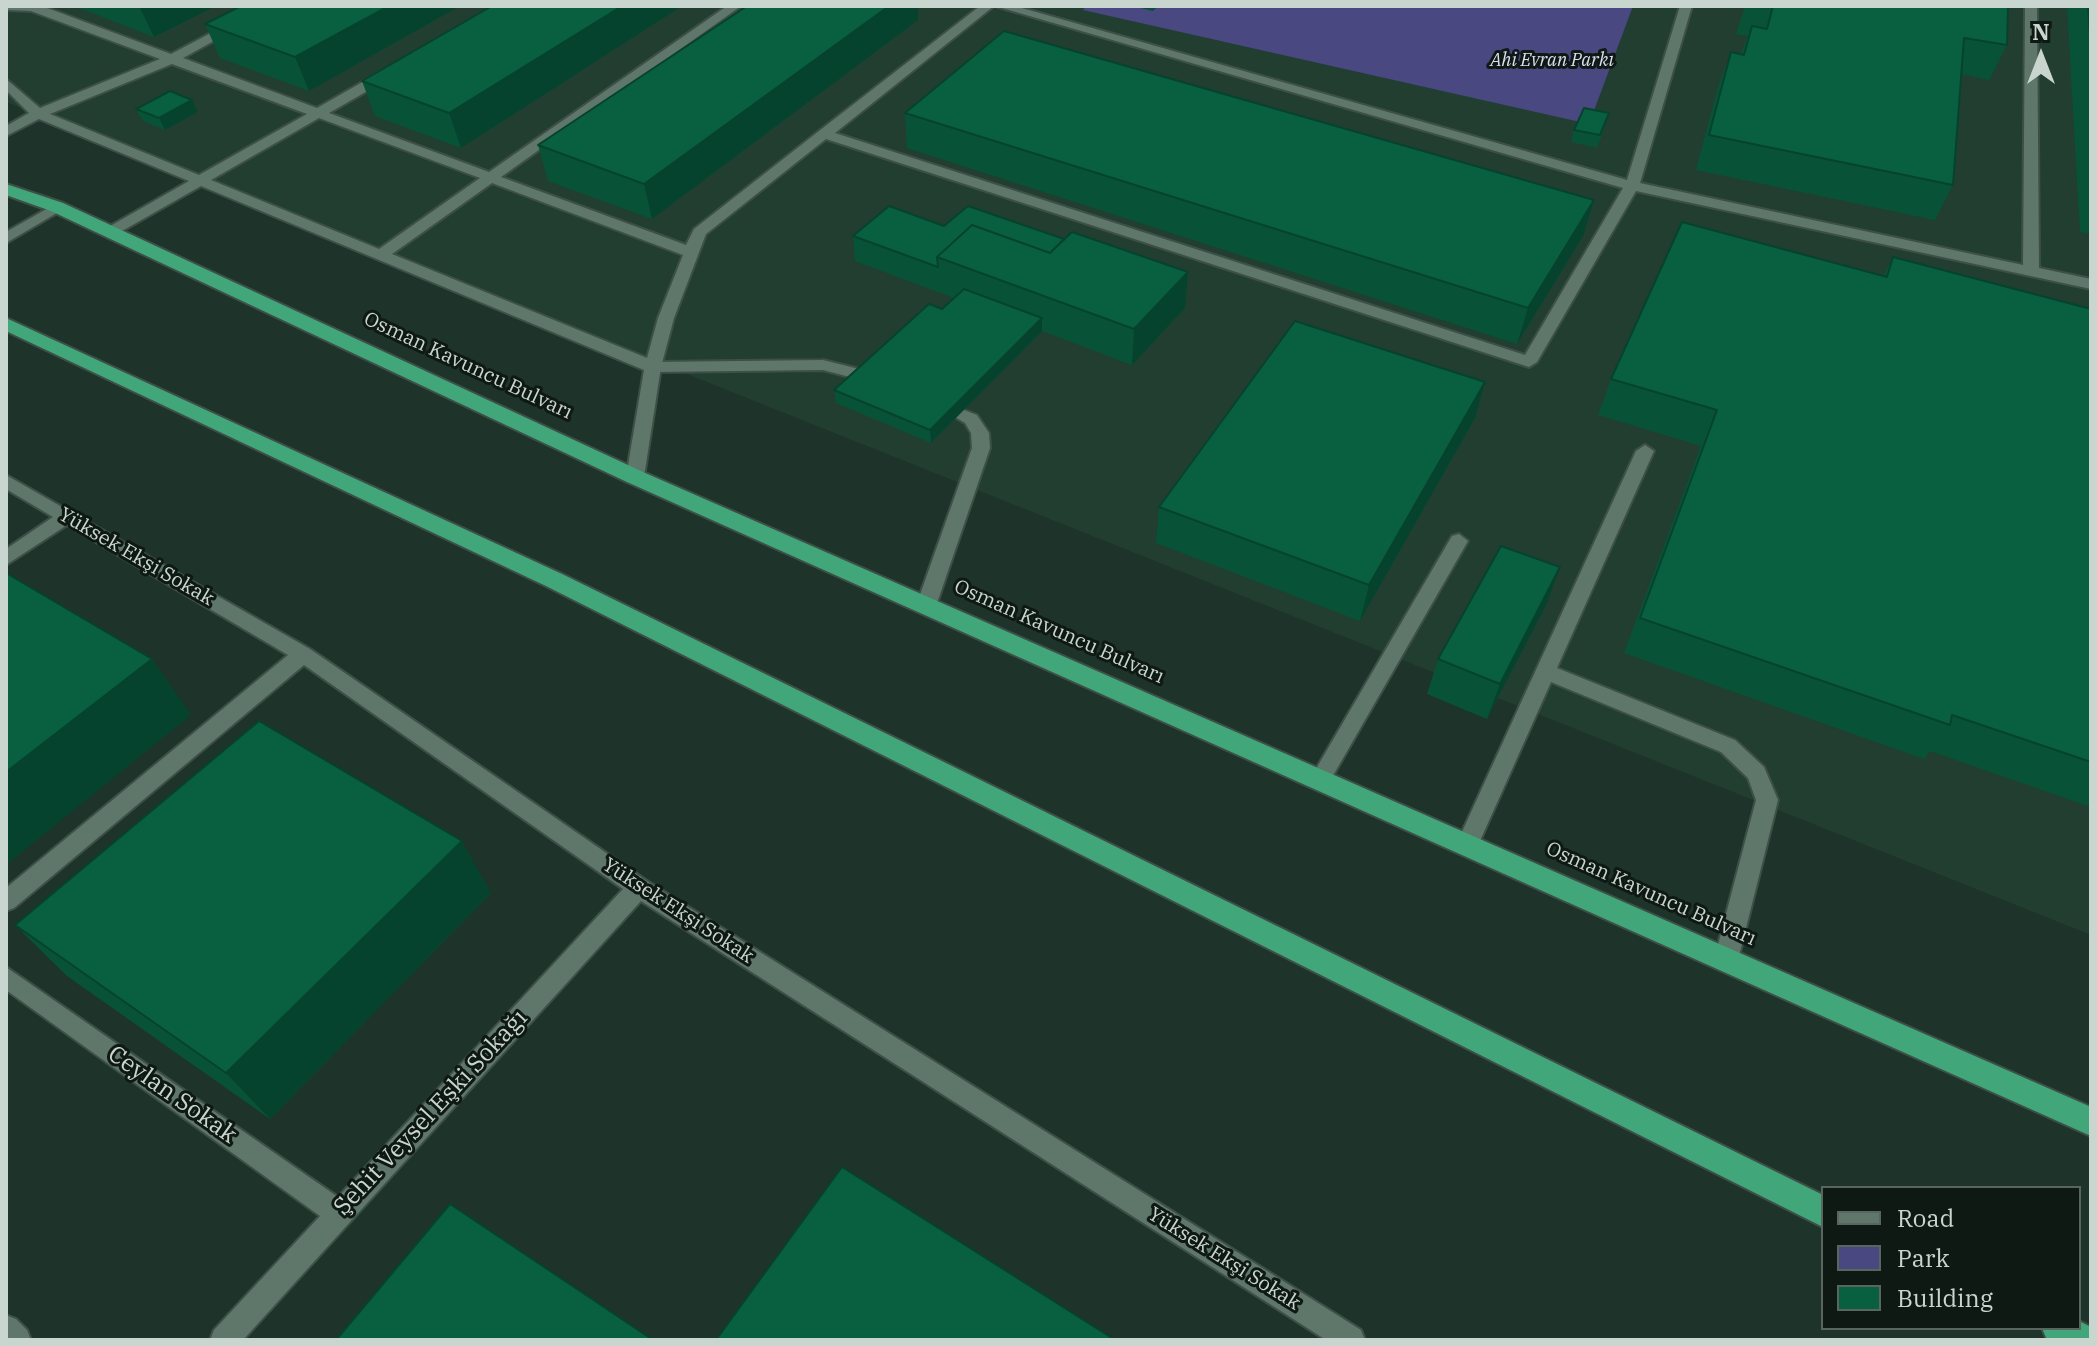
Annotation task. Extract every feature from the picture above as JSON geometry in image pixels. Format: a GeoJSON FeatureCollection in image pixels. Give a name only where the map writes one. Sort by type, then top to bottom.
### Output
{"type":"FeatureCollection","features":[{"type":"Feature","properties":{"kind":"highway","name":"Osman Kavuncu Bulvarı"},"geometry":{"type":"LineString","coordinates":[[6,189],[57,207],[635,477],[2091,1122]]}},
{"type":"Feature","properties":{"kind":"highway"},"geometry":{"type":"LineString","coordinates":[[6,324],[554,580],[1821,1210]]}},
{"type":"Feature","properties":{"kind":"highway"},"geometry":{"type":"LineString","coordinates":[[2062,1330],[2082,1340]]}},
{"type":"Feature","properties":{"kind":"street"},"geometry":{"type":"LineString","coordinates":[[6,6],[34,7],[690,252]]}},
{"type":"Feature","properties":{"kind":"street"},"geometry":{"type":"LineString","coordinates":[[6,132],[38,114],[172,59],[271,6]]}},
{"type":"Feature","properties":{"kind":"street"},"geometry":{"type":"LineString","coordinates":[[380,255],[735,6]]}},
{"type":"Feature","properties":{"kind":"street"},"geometry":{"type":"LineString","coordinates":[[635,477],[653,367],[666,318],[699,232],[988,6]]}},
{"type":"Feature","properties":{"kind":"street"},"geometry":{"type":"LineString","coordinates":[[1001,6],[1632,186],[2091,284]]}},
{"type":"Feature","properties":{"kind":"street"},"geometry":{"type":"LineString","coordinates":[[824,134],[1529,362],[1632,186],[1686,6]]}},
{"type":"Feature","properties":{"kind":"street"},"geometry":{"type":"LineString","coordinates":[[2031,6],[2031,271]]}},
{"type":"Feature","properties":{"kind":"street"},"geometry":{"type":"LineString","coordinates":[[110,232],[397,68]]}},
{"type":"Feature","properties":{"kind":"street"},"geometry":{"type":"LineString","coordinates":[[6,83],[38,114],[653,367],[823,365],[865,376]]}},
{"type":"Feature","properties":{"kind":"street"},"geometry":{"type":"LineString","coordinates":[[6,238],[57,207]]}},
{"type":"Feature","properties":{"kind":"street"},"geometry":{"type":"LineString","coordinates":[[926,606],[981,448],[980,433],[971,419],[959,414]]}},
{"type":"Feature","properties":{"kind":"street"},"geometry":{"type":"LineString","coordinates":[[1467,845],[1645,451]]}},
{"type":"Feature","properties":{"kind":"street","name":"Yüksek Ekşi Sokak"},"geometry":{"type":"LineString","coordinates":[[6,481],[303,654],[639,888],[1324,1332],[1351,1340]]}},
{"type":"Feature","properties":{"kind":"street"},"geometry":{"type":"LineString","coordinates":[[6,558],[67,516]]}},
{"type":"Feature","properties":{"kind":"street"},"geometry":{"type":"LineString","coordinates":[[1320,780],[1459,541]]}},
{"type":"Feature","properties":{"kind":"street"},"geometry":{"type":"LineString","coordinates":[[6,901],[303,654]]}},
{"type":"Feature","properties":{"kind":"street"},"geometry":{"type":"LineString","coordinates":[[1545,671],[1728,746],[1757,773],[1767,800],[1726,960]]}},
{"type":"Feature","properties":{"kind":"street","name":"Şehit Veysel Eşki Sokağı"},"geometry":{"type":"LineString","coordinates":[[224,1340],[639,888]]}},
{"type":"Feature","properties":{"kind":"street","name":"Ceylan Sokak"},"geometry":{"type":"LineString","coordinates":[[6,977],[338,1213]]}},
{"type":"Feature","properties":{"kind":"street"},"geometry":{"type":"LineString","coordinates":[[6,1329],[17,1340]]}},
{"type":"Feature","properties":{"kind":"shaded area"},"geometry":{"type":"Polygon","coordinates":[[[6,6],[2091,6],[2091,935],[6,102],[6,6]]]}},
{"type":"Feature","properties":{"kind":"green space","name":"Ahi Evran Parkı"},"geometry":{"type":"Polygon","coordinates":[[[1086,6],[1633,6],[1589,124],[1083,10],[1086,6]]]}},
{"type":"Feature","properties":{"kind":"building"},"geometry":{"type":"Polygon","coordinates":[[[241,6],[389,6],[295,57],[205,24],[241,6]]]}},
{"type":"Feature","properties":{"kind":"building"},"geometry":{"type":"Polygon","coordinates":[[[492,6],[622,6],[449,113],[362,81],[492,6]]]}},
{"type":"Feature","properties":{"kind":"building"},"geometry":{"type":"Polygon","coordinates":[[[747,6],[889,6],[644,184],[538,145],[747,6]]]}},
{"type":"Feature","properties":{"kind":"building"},"geometry":{"type":"Polygon","coordinates":[[[1773,6],[2008,6],[2007,45],[1964,38],[1953,185],[1709,135],[1731,52],[1744,55],[1752,26],[1767,29],[1773,6]]]}},
{"type":"Feature","properties":{"kind":"building"},"geometry":{"type":"Polygon","coordinates":[[[2088,6],[2091,6],[2091,51],[2088,6]]]}},
{"type":"Feature","properties":{"kind":"building"},"geometry":{"type":"Polygon","coordinates":[[[1004,31],[1594,200],[1528,308],[905,113],[1004,31]]]}},
{"type":"Feature","properties":{"kind":"building"},"geometry":{"type":"Polygon","coordinates":[[[170,91],[192,100],[159,118],[136,109],[170,91]]]}},
{"type":"Feature","properties":{"kind":"building"},"geometry":{"type":"Polygon","coordinates":[[[1584,108],[1609,113],[1600,135],[1574,130],[1584,108]]]}},
{"type":"Feature","properties":{"kind":"building"},"geometry":{"type":"Polygon","coordinates":[[[889,206],[944,226],[968,206],[1064,239],[1050,253],[972,225],[937,257],[938,267],[853,236],[889,206]]]}},
{"type":"Feature","properties":{"kind":"building"},"geometry":{"type":"Polygon","coordinates":[[[1682,222],[1887,277],[1893,257],[2091,309],[2091,762],[1952,715],[1950,725],[1640,618],[1717,410],[1611,379],[1682,222]]]}},
{"type":"Feature","properties":{"kind":"building"},"geometry":{"type":"Polygon","coordinates":[[[972,225],[1050,253],[1072,232],[1188,272],[1134,329],[937,257],[972,225]]]}},
{"type":"Feature","properties":{"kind":"building"},"geometry":{"type":"Polygon","coordinates":[[[964,289],[1042,318],[930,430],[834,390],[929,304],[942,309],[964,289]]]}},
{"type":"Feature","properties":{"kind":"building"},"geometry":{"type":"Polygon","coordinates":[[[1295,321],[1485,382],[1369,585],[1159,507],[1295,321]]]}},
{"type":"Feature","properties":{"kind":"building"},"geometry":{"type":"Polygon","coordinates":[[[1501,546],[1560,567],[1500,684],[1438,659],[1501,546]]]}},
{"type":"Feature","properties":{"kind":"building"},"geometry":{"type":"Polygon","coordinates":[[[6,573],[152,659],[6,772],[6,573]]]}},
{"type":"Feature","properties":{"kind":"building"},"geometry":{"type":"Polygon","coordinates":[[[259,721],[462,841],[226,1073],[15,925],[259,721]]]}},
{"type":"Feature","properties":{"kind":"building"},"geometry":{"type":"Polygon","coordinates":[[[842,1167],[1115,1340],[716,1340],[842,1167]]]}},
{"type":"Feature","properties":{"kind":"building"},"geometry":{"type":"Polygon","coordinates":[[[450,1204],[653,1340],[336,1340],[450,1204]]]}}]}
